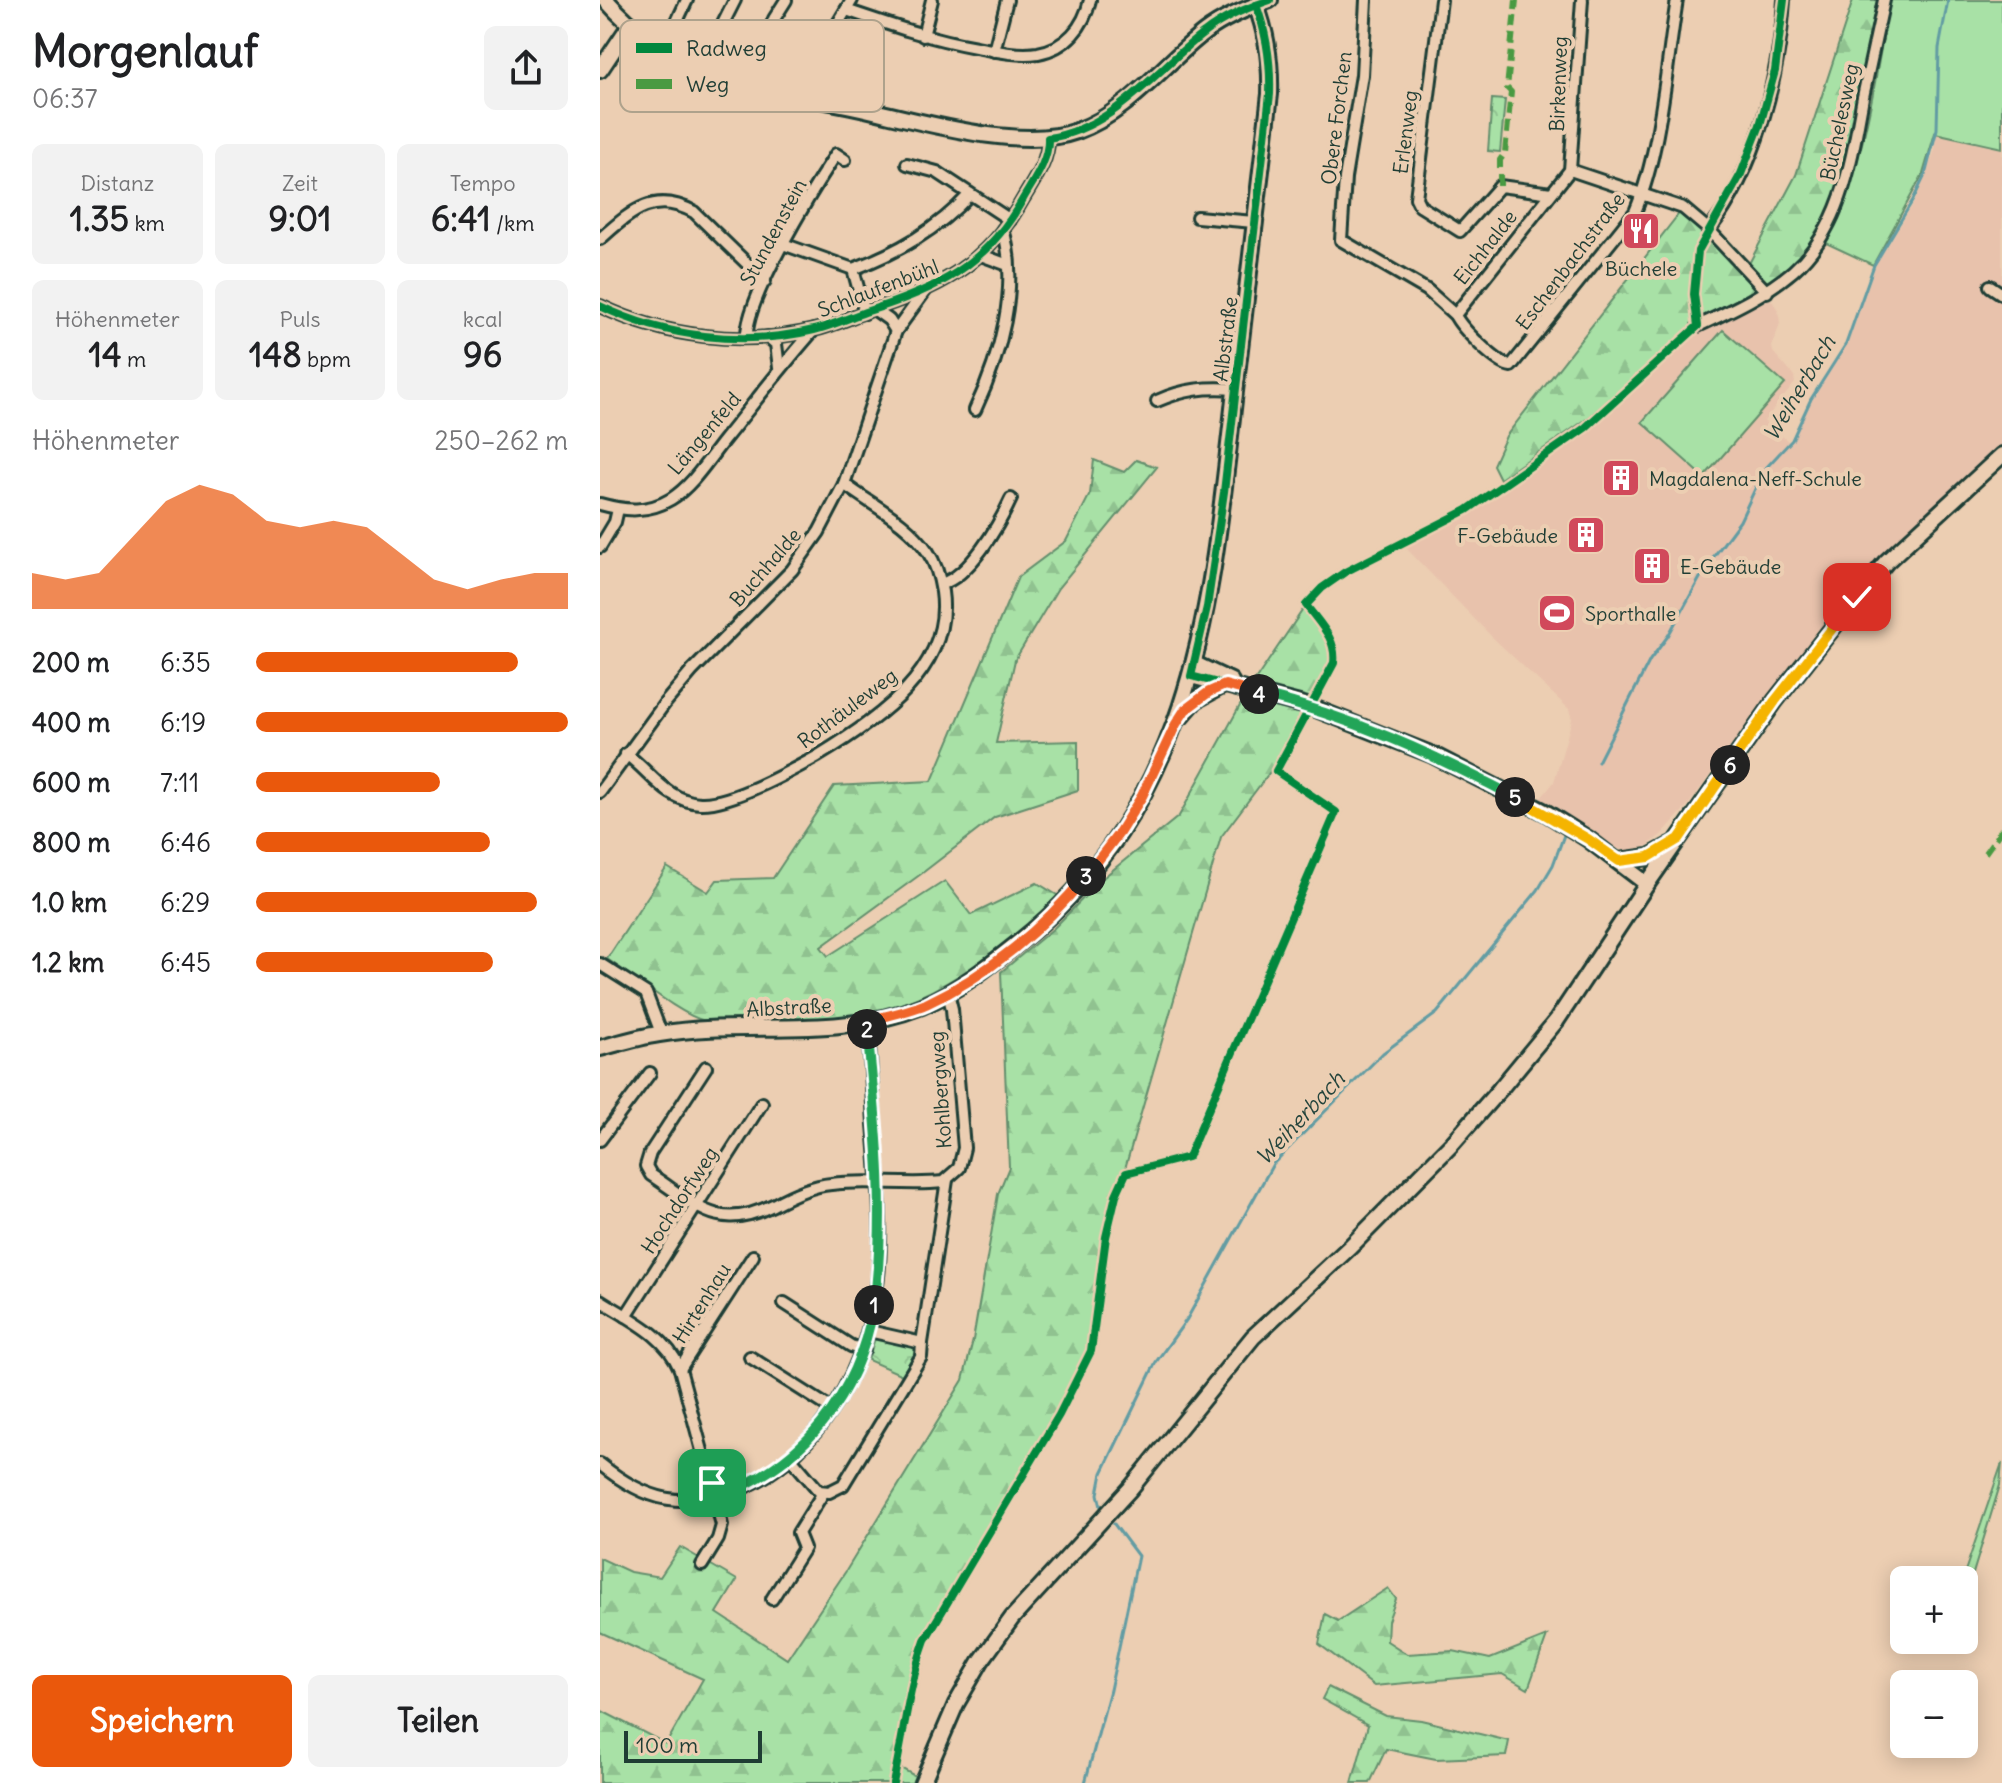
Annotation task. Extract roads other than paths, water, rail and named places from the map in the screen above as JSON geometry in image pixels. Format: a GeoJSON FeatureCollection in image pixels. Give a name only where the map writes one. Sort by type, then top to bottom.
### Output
{"type":"FeatureCollection","features":[{"type":"Feature","properties":{"kind":"street"},"geometry":{"type":"LineString","coordinates":[[606,0],[625,20]]}},
{"type":"Feature","properties":{"kind":"street"},"geometry":{"type":"LineString","coordinates":[[678,20],[687,0]]}},
{"type":"Feature","properties":{"kind":"street"},"geometry":{"type":"LineString","coordinates":[[725,20],[735,0]]}},
{"type":"Feature","properties":{"kind":"street"},"geometry":{"type":"LineString","coordinates":[[774,20],[786,0]]}},
{"type":"Feature","properties":{"kind":"street"},"geometry":{"type":"LineString","coordinates":[[923,36],[932,0]]}},
{"type":"Feature","properties":{"kind":"street"},"geometry":{"type":"LineString","coordinates":[[994,51],[1007,0]]}},
{"type":"Feature","properties":{"kind":"street"},"geometry":{"type":"LineString","coordinates":[[849,5],[923,36],[994,51],[1037,53],[1058,46],[1078,31],[1090,0]]}},
{"type":"Feature","properties":{"kind":"street","name":"Obere Forchen"},"geometry":{"type":"LineString","coordinates":[[1341,240],[1345,178],[1362,75],[1366,0]]}},
{"type":"Feature","properties":{"kind":"street","name":"Erlenweg"},"geometry":{"type":"LineString","coordinates":[[1441,0],[1416,198],[1420,206],[1460,231],[1500,186],[1551,193]]}},
{"type":"Feature","properties":{"kind":"street","name":"Birkenweg"},"geometry":{"type":"LineString","coordinates":[[1570,170],[1582,0]]}},
{"type":"Feature","properties":{"kind":"street","name":"Eschenbachstraße"},"geometry":{"type":"LineString","coordinates":[[1455,315],[1460,326],[1501,364],[1511,366],[1635,212],[1643,194],[1652,155],[1677,0]]}},
{"type":"Feature","properties":{"kind":"street"},"geometry":{"type":"LineString","coordinates":[[1709,230],[1741,174],[1760,125],[1775,71],[1784,0]]}},
{"type":"Feature","properties":{"kind":"street","name":"Büchelesweg"},"geometry":{"type":"LineString","coordinates":[[1698,326],[1767,292],[1796,269],[1821,236],[1844,190],[1884,0]]}},
{"type":"Feature","properties":{"kind":"street"},"geometry":{"type":"LineString","coordinates":[[878,112],[973,132],[1048,138],[1074,133],[1104,119],[1206,31],[1232,15],[1263,2]]}},
{"type":"Feature","properties":{"kind":"street","name":"Albstraße"},"geometry":{"type":"LineString","coordinates":[[600,1048],[661,1033],[821,1028],[866,1021],[916,1008],[948,993],[1039,926],[1085,878],[1119,833],[1142,796],[1176,724],[1193,670],[1207,607],[1271,69],[1263,2]]}},
{"type":"Feature","properties":{"kind":"street"},"geometry":{"type":"LineString","coordinates":[[600,70],[620,40]]}},
{"type":"Feature","properties":{"kind":"street","name":"Schlaufenbühl"},"geometry":{"type":"LineString","coordinates":[[600,306],[643,325],[747,338],[814,330],[925,291],[959,272],[981,255],[1007,224],[1044,159],[1048,138]]}},
{"type":"Feature","properties":{"kind":"street","name":"Stundenstein"},"geometry":{"type":"LineString","coordinates":[[747,338],[748,319],[783,244],[836,154],[845,160]]}},
{"type":"Feature","properties":{"kind":"street"},"geometry":{"type":"LineString","coordinates":[[907,164],[937,172],[1007,224],[1007,306],[999,349],[975,410]]}},
{"type":"Feature","properties":{"kind":"street"},"geometry":{"type":"LineString","coordinates":[[1570,170],[1683,208],[1709,230],[1767,292]]}},
{"type":"Feature","properties":{"kind":"street","name":"Eichhalde"},"geometry":{"type":"LineString","coordinates":[[1341,240],[1427,290],[1455,315],[1570,170]]}},
{"type":"Feature","properties":{"kind":"street"},"geometry":{"type":"LineString","coordinates":[[783,244],[853,269],[895,252],[917,239],[946,218],[970,194]]}},
{"type":"Feature","properties":{"kind":"street"},"geometry":{"type":"LineString","coordinates":[[600,239],[630,214],[647,205],[663,202],[681,206],[694,212],[765,281]]}},
{"type":"Feature","properties":{"kind":"street"},"geometry":{"type":"LineString","coordinates":[[1197,217],[1254,222]]}},
{"type":"Feature","properties":{"kind":"street"},"geometry":{"type":"LineString","coordinates":[[981,255],[1008,265]]}},
{"type":"Feature","properties":{"kind":"street"},"geometry":{"type":"LineString","coordinates":[[853,269],[870,311],[889,320],[896,331]]}},
{"type":"Feature","properties":{"kind":"street"},"geometry":{"type":"LineString","coordinates":[[1990,286],[2002,294]]}},
{"type":"Feature","properties":{"kind":"street","name":"Buchhalde"},"geometry":{"type":"LineString","coordinates":[[600,792],[692,671],[802,558],[844,484],[896,331],[925,291]]}},
{"type":"Feature","properties":{"kind":"street","name":"Längenfeld"},"geometry":{"type":"LineString","coordinates":[[600,504],[618,509],[643,510],[672,498],[690,483],[779,368],[814,330]]}},
{"type":"Feature","properties":{"kind":"street"},"geometry":{"type":"LineString","coordinates":[[768,337],[776,344],[779,368]]}},
{"type":"Feature","properties":{"kind":"street","name":"Albstraße"},"geometry":{"type":"LineString","coordinates":[[1157,401],[1174,393],[1203,387],[1235,389]]}},
{"type":"Feature","properties":{"kind":"street"},"geometry":{"type":"LineString","coordinates":[[922,1783],[956,1704],[981,1661],[1012,1618],[1121,1500],[1253,1337],[1350,1247],[1451,1145],[1500,1089],[1557,1020],[1647,884],[1775,701],[1886,562],[2002,455]]}},
{"type":"Feature","properties":{"kind":"street","name":"Rothäuleweg"},"geometry":{"type":"LineString","coordinates":[[626,754],[673,795],[700,803],[726,798],[801,765],[868,720],[923,670],[938,640],[943,619],[941,584],[930,554],[889,514],[844,484]]}},
{"type":"Feature","properties":{"kind":"street"},"geometry":{"type":"LineString","coordinates":[[941,584],[958,575],[984,545],[1011,499]]}},
{"type":"Feature","properties":{"kind":"street"},"geometry":{"type":"LineString","coordinates":[[600,547],[615,522],[618,509]]}},
{"type":"Feature","properties":{"kind":"street"},"geometry":{"type":"LineString","coordinates":[[1193,670],[1209,669],[1248,691]]}},
{"type":"Feature","properties":{"kind":"street"},"geometry":{"type":"LineString","coordinates":[[1193,670],[1225,685],[1311,707],[1433,755],[1545,812],[1619,861],[1647,884]]}},
{"type":"Feature","properties":{"kind":"street"},"geometry":{"type":"LineString","coordinates":[[1176,724],[1196,700],[1225,685]]}},
{"type":"Feature","properties":{"kind":"street"},"geometry":{"type":"LineString","coordinates":[[1619,861],[1649,857],[1679,839]]}},
{"type":"Feature","properties":{"kind":"street"},"geometry":{"type":"LineString","coordinates":[[600,964],[646,993],[661,1033]]}},
{"type":"Feature","properties":{"kind":"street","name":"Kohlbergweg"},"geometry":{"type":"LineString","coordinates":[[772,1599],[804,1548],[798,1533],[823,1493],[843,1485],[921,1357],[947,1180],[962,1162],[964,1148],[948,993]]}},
{"type":"Feature","properties":{"kind":"street"},"geometry":{"type":"LineString","coordinates":[[600,1464],[622,1481],[650,1496],[679,1501],[717,1497],[745,1487],[790,1457],[812,1435],[850,1381],[869,1331],[881,1253],[879,1182],[866,1021]]}},
{"type":"Feature","properties":{"kind":"street"},"geometry":{"type":"LineString","coordinates":[[706,1067],[650,1153],[646,1166],[651,1175],[720,1217],[733,1218],[760,1211],[816,1186],[879,1182],[937,1183],[947,1180]]}},
{"type":"Feature","properties":{"kind":"street"},"geometry":{"type":"LineString","coordinates":[[600,1138],[650,1073]]}},
{"type":"Feature","properties":{"kind":"street","name":"Hochdorfweg"},"geometry":{"type":"LineString","coordinates":[[626,1316],[762,1103]]}},
{"type":"Feature","properties":{"kind":"street","name":"Hirtenhau"},"geometry":{"type":"LineString","coordinates":[[680,1369],[753,1256]]}},
{"type":"Feature","properties":{"kind":"street"},"geometry":{"type":"LineString","coordinates":[[600,1300],[660,1338],[674,1354],[680,1369],[717,1497],[722,1525],[721,1534],[702,1565]]}},
{"type":"Feature","properties":{"kind":"street"},"geometry":{"type":"LineString","coordinates":[[784,1303],[851,1346],[864,1350]]}},
{"type":"Feature","properties":{"kind":"street"},"geometry":{"type":"LineString","coordinates":[[869,1331],[922,1343]]}},
{"type":"Feature","properties":{"kind":"street"},"geometry":{"type":"LineString","coordinates":[[750,1357],[832,1409]]}},
{"type":"Feature","properties":{"kind":"street"},"geometry":{"type":"LineString","coordinates":[[790,1457],[823,1493]]}},
{"type":"Feature","properties":{"kind":"waterway","name":"Weiherbach"},"geometry":{"type":"LineString","coordinates":[[1598,762],[1650,660],[1668,636],[1706,567],[1740,521],[1764,470],[1792,440],[1811,399],[1846,344],[1874,265],[1925,175],[1937,129],[1939,48],[1948,0]]}},
{"type":"Feature","properties":{"kind":"waterway","name":"Weiherbach"},"geometry":{"type":"LineString","coordinates":[[1101,1507],[1098,1494],[1102,1473],[1156,1362],[1187,1319],[1273,1164],[1383,1053],[1437,1013],[1538,890],[1553,865],[1564,835]]}},
{"type":"Feature","properties":{"kind":"waterway","name":"Weiherbach"},"geometry":{"type":"LineString","coordinates":[[1085,1783],[1110,1690],[1138,1556],[1114,1524]]}},
{"type":"Feature","properties":{"kind":"place","name":"Büchele"},"geometry":{"type":"Point","coordinates":[1641,231]}},
{"type":"Feature","properties":{"kind":"place","name":"Magdalena-Neff-Schule"},"geometry":{"type":"Point","coordinates":[1621,478]}},
{"type":"Feature","properties":{"kind":"place","name":"F-Gebäude"},"geometry":{"type":"Point","coordinates":[1586,535]}},
{"type":"Feature","properties":{"kind":"place","name":"E-Gebäude"},"geometry":{"type":"Point","coordinates":[1652,566]}},
{"type":"Feature","properties":{"kind":"place","name":"Sporthalle"},"geometry":{"type":"Point","coordinates":[1557,613]}}]}
